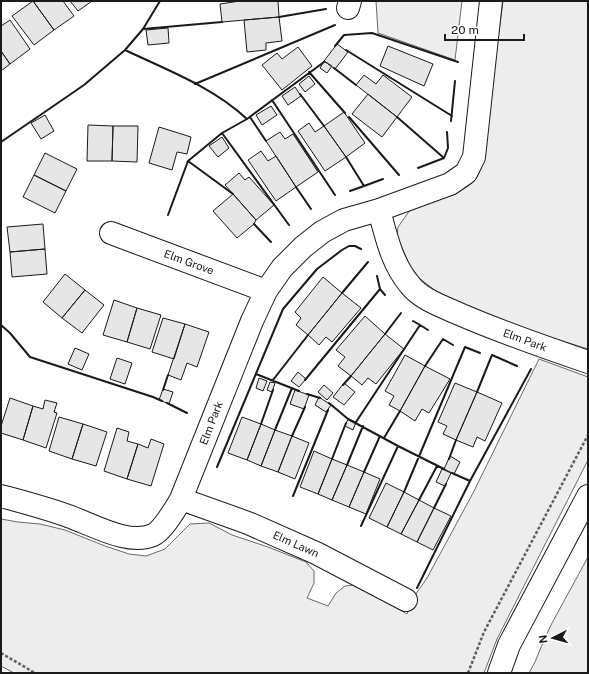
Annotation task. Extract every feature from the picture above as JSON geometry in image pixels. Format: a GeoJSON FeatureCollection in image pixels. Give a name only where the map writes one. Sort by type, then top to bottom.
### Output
{"type":"FeatureCollection","features":[{"type":"Feature","properties":{"kind":"street","name":"Elm Park"},"geometry":{"type":"LineString","coordinates":[[1,496],[68,516],[101,529],[138,538],[154,534],[174,512],[181,499],[243,340],[266,291],[282,268],[300,250],[322,232],[344,220],[379,210],[450,184],[466,173],[474,157],[491,1]]}},
{"type":"Feature","properties":{"kind":"street","name":"Elm Park"},"geometry":{"type":"LineString","coordinates":[[379,210],[390,249],[398,268],[411,287],[426,299],[482,324],[588,362]]}},
{"type":"Feature","properties":{"kind":"street","name":"Elm Grove"},"geometry":{"type":"LineString","coordinates":[[111,233],[266,291]]}},
{"type":"Feature","properties":{"kind":"street"},"geometry":{"type":"LineString","coordinates":[[499,673],[509,645],[588,496]]}},
{"type":"Feature","properties":{"kind":"street","name":"Elm Lawn"},"geometry":{"type":"LineString","coordinates":[[181,499],[248,523],[316,553],[406,600]]}},
{"type":"Feature","properties":{"kind":"path"},"geometry":{"type":"LineString","coordinates":[[468,673],[484,632],[588,435]]}},
{"type":"Feature","properties":{"kind":"path"},"geometry":{"type":"LineString","coordinates":[[1,654],[36,673]]}},
{"type":"Feature","properties":{"kind":"shaded area"},"geometry":{"type":"Polygon","coordinates":[[[376,1],[462,1],[455,60],[378,33],[376,1]]]}},
{"type":"Feature","properties":{"kind":"shaded area"},"geometry":{"type":"Polygon","coordinates":[[[503,1],[588,1],[588,349],[524,329],[455,302],[433,289],[419,278],[410,266],[397,237],[398,227],[410,210],[455,194],[476,179],[481,169],[503,1]]]}},
{"type":"Feature","properties":{"kind":"shaded area"},"geometry":{"type":"Polygon","coordinates":[[[539,359],[588,377],[588,460],[497,639],[484,673],[14,673],[1,666],[1,519],[40,524],[65,530],[129,554],[146,556],[165,549],[190,524],[209,523],[232,535],[306,562],[314,571],[314,583],[307,598],[328,606],[336,593],[345,586],[353,585],[378,597],[407,614],[413,598],[427,578],[473,493],[539,359]]]}},
{"type":"Feature","properties":{"kind":"shaded area"},"geometry":{"type":"Polygon","coordinates":[[[588,557],[588,673],[529,673],[552,623],[588,557]]]}},
{"type":"Feature","properties":{"kind":"building"},"geometry":{"type":"Polygon","coordinates":[[[33,1],[63,1],[74,16],[54,30],[33,1]]]}},
{"type":"Feature","properties":{"kind":"building"},"geometry":{"type":"Polygon","coordinates":[[[33,1],[54,30],[34,45],[12,16],[33,1]]]}},
{"type":"Feature","properties":{"kind":"building"},"geometry":{"type":"Polygon","coordinates":[[[70,1],[92,1],[78,11],[70,1]]]}},
{"type":"Feature","properties":{"kind":"building"},"geometry":{"type":"Polygon","coordinates":[[[240,1],[278,1],[279,17],[222,22],[220,4],[240,1]]]}},
{"type":"Feature","properties":{"kind":"building"},"geometry":{"type":"Polygon","coordinates":[[[279,17],[282,41],[266,43],[266,50],[247,52],[244,20],[279,17]]]}},
{"type":"Feature","properties":{"kind":"building"},"geometry":{"type":"Polygon","coordinates":[[[10,20],[30,49],[10,64],[1,51],[1,26],[10,20]]]}},
{"type":"Feature","properties":{"kind":"building"},"geometry":{"type":"Polygon","coordinates":[[[168,28],[169,43],[148,45],[146,30],[168,28]]]}},
{"type":"Feature","properties":{"kind":"building"},"geometry":{"type":"Polygon","coordinates":[[[337,44],[348,52],[335,69],[324,61],[337,44]]]}},
{"type":"Feature","properties":{"kind":"building"},"geometry":{"type":"Polygon","coordinates":[[[388,46],[433,64],[424,86],[380,66],[388,46]]]}},
{"type":"Feature","properties":{"kind":"building"},"geometry":{"type":"Polygon","coordinates":[[[298,47],[312,66],[282,90],[262,65],[277,53],[282,59],[298,47]]]}},
{"type":"Feature","properties":{"kind":"building"},"geometry":{"type":"Polygon","coordinates":[[[1,51],[10,64],[1,71],[1,51]]]}},
{"type":"Feature","properties":{"kind":"building"},"geometry":{"type":"Polygon","coordinates":[[[324,61],[332,66],[327,73],[320,68],[324,61]]]}},
{"type":"Feature","properties":{"kind":"building"},"geometry":{"type":"Polygon","coordinates":[[[364,75],[376,84],[383,75],[412,97],[397,117],[356,85],[364,75]]]}},
{"type":"Feature","properties":{"kind":"building"},"geometry":{"type":"Polygon","coordinates":[[[309,76],[315,84],[305,92],[299,84],[309,76]]]}},
{"type":"Feature","properties":{"kind":"building"},"geometry":{"type":"Polygon","coordinates":[[[295,87],[301,96],[288,105],[282,96],[295,87]]]}},
{"type":"Feature","properties":{"kind":"building"},"geometry":{"type":"Polygon","coordinates":[[[368,94],[397,117],[382,137],[352,114],[368,94]]]}},
{"type":"Feature","properties":{"kind":"building"},"geometry":{"type":"Polygon","coordinates":[[[271,106],[277,115],[262,125],[256,115],[271,106]]]}},
{"type":"Feature","properties":{"kind":"building"},"geometry":{"type":"Polygon","coordinates":[[[344,112],[365,143],[346,157],[324,126],[344,112]]]}},
{"type":"Feature","properties":{"kind":"building"},"geometry":{"type":"Polygon","coordinates":[[[45,115],[54,131],[41,139],[31,123],[45,115]]]}},
{"type":"Feature","properties":{"kind":"building"},"geometry":{"type":"Polygon","coordinates":[[[309,123],[315,132],[324,126],[346,157],[325,171],[298,131],[309,123]]]}},
{"type":"Feature","properties":{"kind":"building"},"geometry":{"type":"Polygon","coordinates":[[[88,125],[113,126],[112,161],[87,161],[88,125]]]}},
{"type":"Feature","properties":{"kind":"building"},"geometry":{"type":"Polygon","coordinates":[[[113,126],[138,126],[137,162],[112,161],[113,126]]]}},
{"type":"Feature","properties":{"kind":"building"},"geometry":{"type":"Polygon","coordinates":[[[159,127],[191,137],[187,154],[177,152],[172,170],[149,163],[159,127]]]}},
{"type":"Feature","properties":{"kind":"building"},"geometry":{"type":"Polygon","coordinates":[[[280,132],[285,139],[293,134],[318,172],[296,187],[266,141],[280,132]]]}},
{"type":"Feature","properties":{"kind":"building"},"geometry":{"type":"Polygon","coordinates":[[[222,137],[229,148],[218,157],[209,146],[222,137]]]}},
{"type":"Feature","properties":{"kind":"building"},"geometry":{"type":"Polygon","coordinates":[[[261,151],[268,161],[276,156],[296,187],[276,201],[248,160],[261,151]]]}},
{"type":"Feature","properties":{"kind":"building"},"geometry":{"type":"Polygon","coordinates":[[[45,153],[77,169],[66,191],[34,175],[45,153]]]}},
{"type":"Feature","properties":{"kind":"building"},"geometry":{"type":"Polygon","coordinates":[[[239,173],[245,180],[249,177],[274,205],[256,220],[225,185],[239,173]]]}},
{"type":"Feature","properties":{"kind":"building"},"geometry":{"type":"Polygon","coordinates":[[[34,175],[66,191],[55,213],[23,197],[34,175]]]}},
{"type":"Feature","properties":{"kind":"building"},"geometry":{"type":"Polygon","coordinates":[[[233,194],[256,220],[254,224],[237,238],[213,211],[233,194]]]}},
{"type":"Feature","properties":{"kind":"building"},"geometry":{"type":"Polygon","coordinates":[[[43,224],[45,249],[10,252],[7,227],[43,224]]]}},
{"type":"Feature","properties":{"kind":"building"},"geometry":{"type":"Polygon","coordinates":[[[45,249],[47,274],[12,277],[10,252],[45,249]]]}},
{"type":"Feature","properties":{"kind":"building"},"geometry":{"type":"Polygon","coordinates":[[[65,274],[85,290],[62,318],[43,302],[65,274]]]}},
{"type":"Feature","properties":{"kind":"building"},"geometry":{"type":"Polygon","coordinates":[[[323,277],[342,293],[308,335],[296,325],[301,318],[295,312],[323,277]]]}},
{"type":"Feature","properties":{"kind":"building"},"geometry":{"type":"Polygon","coordinates":[[[85,290],[104,305],[82,333],[62,318],[85,290]]]}},
{"type":"Feature","properties":{"kind":"building"},"geometry":{"type":"Polygon","coordinates":[[[342,293],[361,308],[332,342],[326,337],[319,345],[308,335],[342,293]]]}},
{"type":"Feature","properties":{"kind":"building"},"geometry":{"type":"Polygon","coordinates":[[[114,300],[137,308],[127,342],[103,335],[114,300]]]}},
{"type":"Feature","properties":{"kind":"building"},"geometry":{"type":"Polygon","coordinates":[[[137,308],[161,315],[150,349],[127,342],[137,308]]]}},
{"type":"Feature","properties":{"kind":"building"},"geometry":{"type":"Polygon","coordinates":[[[365,316],[385,334],[351,376],[338,366],[345,357],[336,350],[365,316]]]}},
{"type":"Feature","properties":{"kind":"building"},"geometry":{"type":"Polygon","coordinates":[[[163,318],[185,324],[174,359],[152,352],[163,318]]]}},
{"type":"Feature","properties":{"kind":"building"},"geometry":{"type":"Polygon","coordinates":[[[185,324],[209,332],[197,367],[187,363],[181,380],[168,375],[185,324]]]}},
{"type":"Feature","properties":{"kind":"building"},"geometry":{"type":"Polygon","coordinates":[[[385,334],[404,349],[376,384],[368,378],[362,385],[351,376],[385,334]]]}},
{"type":"Feature","properties":{"kind":"building"},"geometry":{"type":"Polygon","coordinates":[[[75,348],[89,354],[82,370],[68,364],[75,348]]]}},
{"type":"Feature","properties":{"kind":"building"},"geometry":{"type":"Polygon","coordinates":[[[405,355],[425,366],[400,411],[389,405],[394,396],[385,391],[405,355]]]}},
{"type":"Feature","properties":{"kind":"building"},"geometry":{"type":"Polygon","coordinates":[[[117,358],[132,363],[125,384],[110,379],[117,358]]]}},
{"type":"Feature","properties":{"kind":"building"},"geometry":{"type":"Polygon","coordinates":[[[425,366],[450,379],[429,413],[422,409],[415,421],[400,411],[425,366]]]}},
{"type":"Feature","properties":{"kind":"building"},"geometry":{"type":"Polygon","coordinates":[[[298,372],[306,379],[299,387],[291,381],[298,372]]]}},
{"type":"Feature","properties":{"kind":"building"},"geometry":{"type":"Polygon","coordinates":[[[259,378],[267,381],[263,391],[256,388],[259,378]]]}},
{"type":"Feature","properties":{"kind":"building"},"geometry":{"type":"Polygon","coordinates":[[[270,382],[275,383],[272,392],[267,390],[270,382]]]}},
{"type":"Feature","properties":{"kind":"building"},"geometry":{"type":"Polygon","coordinates":[[[344,383],[355,392],[344,405],[333,397],[344,383]]]}},
{"type":"Feature","properties":{"kind":"building"},"geometry":{"type":"Polygon","coordinates":[[[455,383],[477,392],[456,440],[443,434],[447,426],[438,422],[455,383]]]}},
{"type":"Feature","properties":{"kind":"building"},"geometry":{"type":"Polygon","coordinates":[[[324,385],[333,393],[327,400],[318,392],[324,385]]]}},
{"type":"Feature","properties":{"kind":"building"},"geometry":{"type":"Polygon","coordinates":[[[163,389],[173,392],[169,404],[159,400],[163,389]]]}},
{"type":"Feature","properties":{"kind":"building"},"geometry":{"type":"Polygon","coordinates":[[[295,390],[309,395],[304,409],[290,404],[295,390]]]}},
{"type":"Feature","properties":{"kind":"building"},"geometry":{"type":"Polygon","coordinates":[[[477,392],[502,403],[485,441],[477,437],[473,447],[456,440],[477,392]]]}},
{"type":"Feature","properties":{"kind":"building"},"geometry":{"type":"Polygon","coordinates":[[[319,397],[331,405],[326,412],[315,405],[319,397]]]}},
{"type":"Feature","properties":{"kind":"building"},"geometry":{"type":"Polygon","coordinates":[[[10,398],[33,406],[23,440],[1,433],[1,426],[10,398]]]}},
{"type":"Feature","properties":{"kind":"building"},"geometry":{"type":"Polygon","coordinates":[[[45,400],[57,403],[54,412],[57,413],[46,448],[23,440],[33,406],[43,409],[45,400]]]}},
{"type":"Feature","properties":{"kind":"building"},"geometry":{"type":"Polygon","coordinates":[[[59,417],[83,424],[72,459],[49,451],[59,417]]]}},
{"type":"Feature","properties":{"kind":"building"},"geometry":{"type":"Polygon","coordinates":[[[242,417],[261,424],[247,460],[228,453],[242,417]]]}},
{"type":"Feature","properties":{"kind":"building"},"geometry":{"type":"Polygon","coordinates":[[[348,419],[356,422],[353,430],[345,426],[348,419]]]}},
{"type":"Feature","properties":{"kind":"building"},"geometry":{"type":"Polygon","coordinates":[[[83,424],[107,432],[96,466],[72,459],[83,424]]]}},
{"type":"Feature","properties":{"kind":"building"},"geometry":{"type":"Polygon","coordinates":[[[261,424],[275,430],[261,466],[247,460],[261,424]]]}},
{"type":"Feature","properties":{"kind":"building"},"geometry":{"type":"Polygon","coordinates":[[[117,428],[129,432],[127,441],[138,444],[127,479],[104,471],[117,428]]]}},
{"type":"Feature","properties":{"kind":"building"},"geometry":{"type":"Polygon","coordinates":[[[275,430],[292,436],[278,472],[261,466],[275,430]]]}},
{"type":"Feature","properties":{"kind":"building"},"geometry":{"type":"Polygon","coordinates":[[[292,436],[309,443],[295,479],[278,472],[292,436]]]}},
{"type":"Feature","properties":{"kind":"building"},"geometry":{"type":"Polygon","coordinates":[[[151,439],[164,444],[151,486],[127,479],[138,444],[148,448],[151,439]]]}},
{"type":"Feature","properties":{"kind":"building"},"geometry":{"type":"Polygon","coordinates":[[[314,451],[332,459],[318,494],[300,487],[314,451]]]}},
{"type":"Feature","properties":{"kind":"building"},"geometry":{"type":"Polygon","coordinates":[[[450,456],[460,462],[454,474],[444,469],[450,456]]]}},
{"type":"Feature","properties":{"kind":"building"},"geometry":{"type":"Polygon","coordinates":[[[332,459],[347,465],[332,500],[318,494],[332,459]]]}},
{"type":"Feature","properties":{"kind":"building"},"geometry":{"type":"Polygon","coordinates":[[[347,465],[364,472],[349,507],[332,500],[347,465]]]}},
{"type":"Feature","properties":{"kind":"building"},"geometry":{"type":"Polygon","coordinates":[[[442,469],[451,473],[445,486],[436,482],[442,469]]]}},
{"type":"Feature","properties":{"kind":"building"},"geometry":{"type":"Polygon","coordinates":[[[364,472],[380,479],[366,514],[349,507],[364,472]]]}},
{"type":"Feature","properties":{"kind":"building"},"geometry":{"type":"Polygon","coordinates":[[[386,483],[404,492],[387,527],[369,518],[386,483]]]}},
{"type":"Feature","properties":{"kind":"building"},"geometry":{"type":"Polygon","coordinates":[[[404,492],[419,500],[401,534],[387,527],[404,492]]]}},
{"type":"Feature","properties":{"kind":"building"},"geometry":{"type":"Polygon","coordinates":[[[419,500],[434,508],[417,542],[401,534],[419,500]]]}},
{"type":"Feature","properties":{"kind":"building"},"geometry":{"type":"Polygon","coordinates":[[[434,508],[451,516],[433,550],[417,542],[434,508]]]}},
{"type":"Feature","properties":{"kind":"wall"},"geometry":{"type":"LineString","coordinates":[[160,1],[143,29],[125,50],[205,88],[247,119]]}},
{"type":"Feature","properties":{"kind":"wall"},"geometry":{"type":"LineString","coordinates":[[279,17],[326,9]]}},
{"type":"Feature","properties":{"kind":"wall"},"geometry":{"type":"LineString","coordinates":[[143,29],[222,22]]}},
{"type":"Feature","properties":{"kind":"wall"},"geometry":{"type":"LineString","coordinates":[[195,84],[335,25]]}},
{"type":"Feature","properties":{"kind":"wall"},"geometry":{"type":"LineString","coordinates":[[335,46],[344,35],[372,33],[458,62]]}},
{"type":"Feature","properties":{"kind":"wall"},"geometry":{"type":"LineString","coordinates":[[1,142],[84,85],[125,50]]}},
{"type":"Feature","properties":{"kind":"wall"},"geometry":{"type":"LineString","coordinates":[[346,50],[452,116]]}},
{"type":"Feature","properties":{"kind":"wall"},"geometry":{"type":"LineString","coordinates":[[188,161],[222,133],[247,119],[324,62]]}},
{"type":"Feature","properties":{"kind":"wall"},"geometry":{"type":"LineString","coordinates":[[334,68],[356,85]]}},
{"type":"Feature","properties":{"kind":"wall"},"geometry":{"type":"LineString","coordinates":[[309,72],[345,113]]}},
{"type":"Feature","properties":{"kind":"wall"},"geometry":{"type":"LineString","coordinates":[[451,121],[455,81]]}},
{"type":"Feature","properties":{"kind":"wall"},"geometry":{"type":"LineString","coordinates":[[300,94],[324,126]]}},
{"type":"Feature","properties":{"kind":"wall"},"geometry":{"type":"LineString","coordinates":[[272,100],[335,195]]}},
{"type":"Feature","properties":{"kind":"wall"},"geometry":{"type":"LineString","coordinates":[[250,117],[266,141]]}},
{"type":"Feature","properties":{"kind":"wall"},"geometry":{"type":"LineString","coordinates":[[349,117],[399,175]]}},
{"type":"Feature","properties":{"kind":"wall"},"geometry":{"type":"LineString","coordinates":[[397,117],[444,158]]}},
{"type":"Feature","properties":{"kind":"wall"},"geometry":{"type":"LineString","coordinates":[[418,168],[444,158],[448,148],[447,132]]}},
{"type":"Feature","properties":{"kind":"wall"},"geometry":{"type":"LineString","coordinates":[[222,133],[289,225]]}},
{"type":"Feature","properties":{"kind":"wall"},"geometry":{"type":"LineString","coordinates":[[346,157],[364,186],[350,191]]}},
{"type":"Feature","properties":{"kind":"wall"},"geometry":{"type":"LineString","coordinates":[[168,215],[188,161],[233,194]]}},
{"type":"Feature","properties":{"kind":"wall"},"geometry":{"type":"LineString","coordinates":[[364,186],[383,179]]}},
{"type":"Feature","properties":{"kind":"wall"},"geometry":{"type":"LineString","coordinates":[[296,187],[311,209]]}},
{"type":"Feature","properties":{"kind":"wall"},"geometry":{"type":"LineString","coordinates":[[254,224],[271,242]]}},
{"type":"Feature","properties":{"kind":"wall"},"geometry":{"type":"LineString","coordinates":[[217,467],[283,309],[317,269],[349,246],[355,246],[361,249]]}},
{"type":"Feature","properties":{"kind":"wall"},"geometry":{"type":"LineString","coordinates":[[342,293],[368,262]]}},
{"type":"Feature","properties":{"kind":"wall"},"geometry":{"type":"LineString","coordinates":[[377,276],[380,289],[385,295]]}},
{"type":"Feature","properties":{"kind":"wall"},"geometry":{"type":"LineString","coordinates":[[305,380],[380,289]]}},
{"type":"Feature","properties":{"kind":"wall"},"geometry":{"type":"LineString","coordinates":[[385,334],[401,313]]}},
{"type":"Feature","properties":{"kind":"wall"},"geometry":{"type":"LineString","coordinates":[[356,422],[420,325],[413,321]]}},
{"type":"Feature","properties":{"kind":"wall"},"geometry":{"type":"LineString","coordinates":[[1,325],[10,333],[30,357],[162,401]]}},
{"type":"Feature","properties":{"kind":"wall"},"geometry":{"type":"LineString","coordinates":[[420,325],[428,330]]}},
{"type":"Feature","properties":{"kind":"wall"},"geometry":{"type":"LineString","coordinates":[[273,380],[308,335]]}},
{"type":"Feature","properties":{"kind":"wall"},"geometry":{"type":"LineString","coordinates":[[425,366],[443,339],[453,345]]}},
{"type":"Feature","properties":{"kind":"wall"},"geometry":{"type":"LineString","coordinates":[[404,492],[465,347],[480,353]]}},
{"type":"Feature","properties":{"kind":"wall"},"geometry":{"type":"LineString","coordinates":[[477,392],[492,355],[517,366]]}},
{"type":"Feature","properties":{"kind":"wall"},"geometry":{"type":"LineString","coordinates":[[417,588],[470,481],[531,369]]}},
{"type":"Feature","properties":{"kind":"wall"},"geometry":{"type":"LineString","coordinates":[[256,374],[299,391]]}},
{"type":"Feature","properties":{"kind":"wall"},"geometry":{"type":"LineString","coordinates":[[163,390],[168,375]]}},
{"type":"Feature","properties":{"kind":"wall"},"geometry":{"type":"LineString","coordinates":[[343,385],[351,376]]}},
{"type":"Feature","properties":{"kind":"wall"},"geometry":{"type":"LineString","coordinates":[[275,430],[292,388]]}},
{"type":"Feature","properties":{"kind":"wall"},"geometry":{"type":"LineString","coordinates":[[261,424],[273,390]]}},
{"type":"Feature","properties":{"kind":"wall"},"geometry":{"type":"LineString","coordinates":[[307,394],[320,398]]}},
{"type":"Feature","properties":{"kind":"wall"},"geometry":{"type":"LineString","coordinates":[[167,403],[187,413]]}},
{"type":"Feature","properties":{"kind":"wall"},"geometry":{"type":"LineString","coordinates":[[329,403],[348,419],[444,469]]}},
{"type":"Feature","properties":{"kind":"wall"},"geometry":{"type":"LineString","coordinates":[[292,436],[305,407]]}},
{"type":"Feature","properties":{"kind":"wall"},"geometry":{"type":"LineString","coordinates":[[293,496],[328,410]]}},
{"type":"Feature","properties":{"kind":"wall"},"geometry":{"type":"LineString","coordinates":[[384,438],[400,411]]}},
{"type":"Feature","properties":{"kind":"wall"},"geometry":{"type":"LineString","coordinates":[[332,459],[346,423]]}},
{"type":"Feature","properties":{"kind":"wall"},"geometry":{"type":"LineString","coordinates":[[347,465],[363,426]]}},
{"type":"Feature","properties":{"kind":"wall"},"geometry":{"type":"LineString","coordinates":[[364,472],[380,436]]}},
{"type":"Feature","properties":{"kind":"wall"},"geometry":{"type":"LineString","coordinates":[[449,459],[456,440]]}},
{"type":"Feature","properties":{"kind":"wall"},"geometry":{"type":"LineString","coordinates":[[361,526],[398,446]]}},
{"type":"Feature","properties":{"kind":"wall"},"geometry":{"type":"LineString","coordinates":[[419,500],[437,466]]}},
{"type":"Feature","properties":{"kind":"wall"},"geometry":{"type":"LineString","coordinates":[[452,473],[470,481]]}},
{"type":"Feature","properties":{"kind":"wall"},"geometry":{"type":"LineString","coordinates":[[434,508],[446,484]]}}]}
